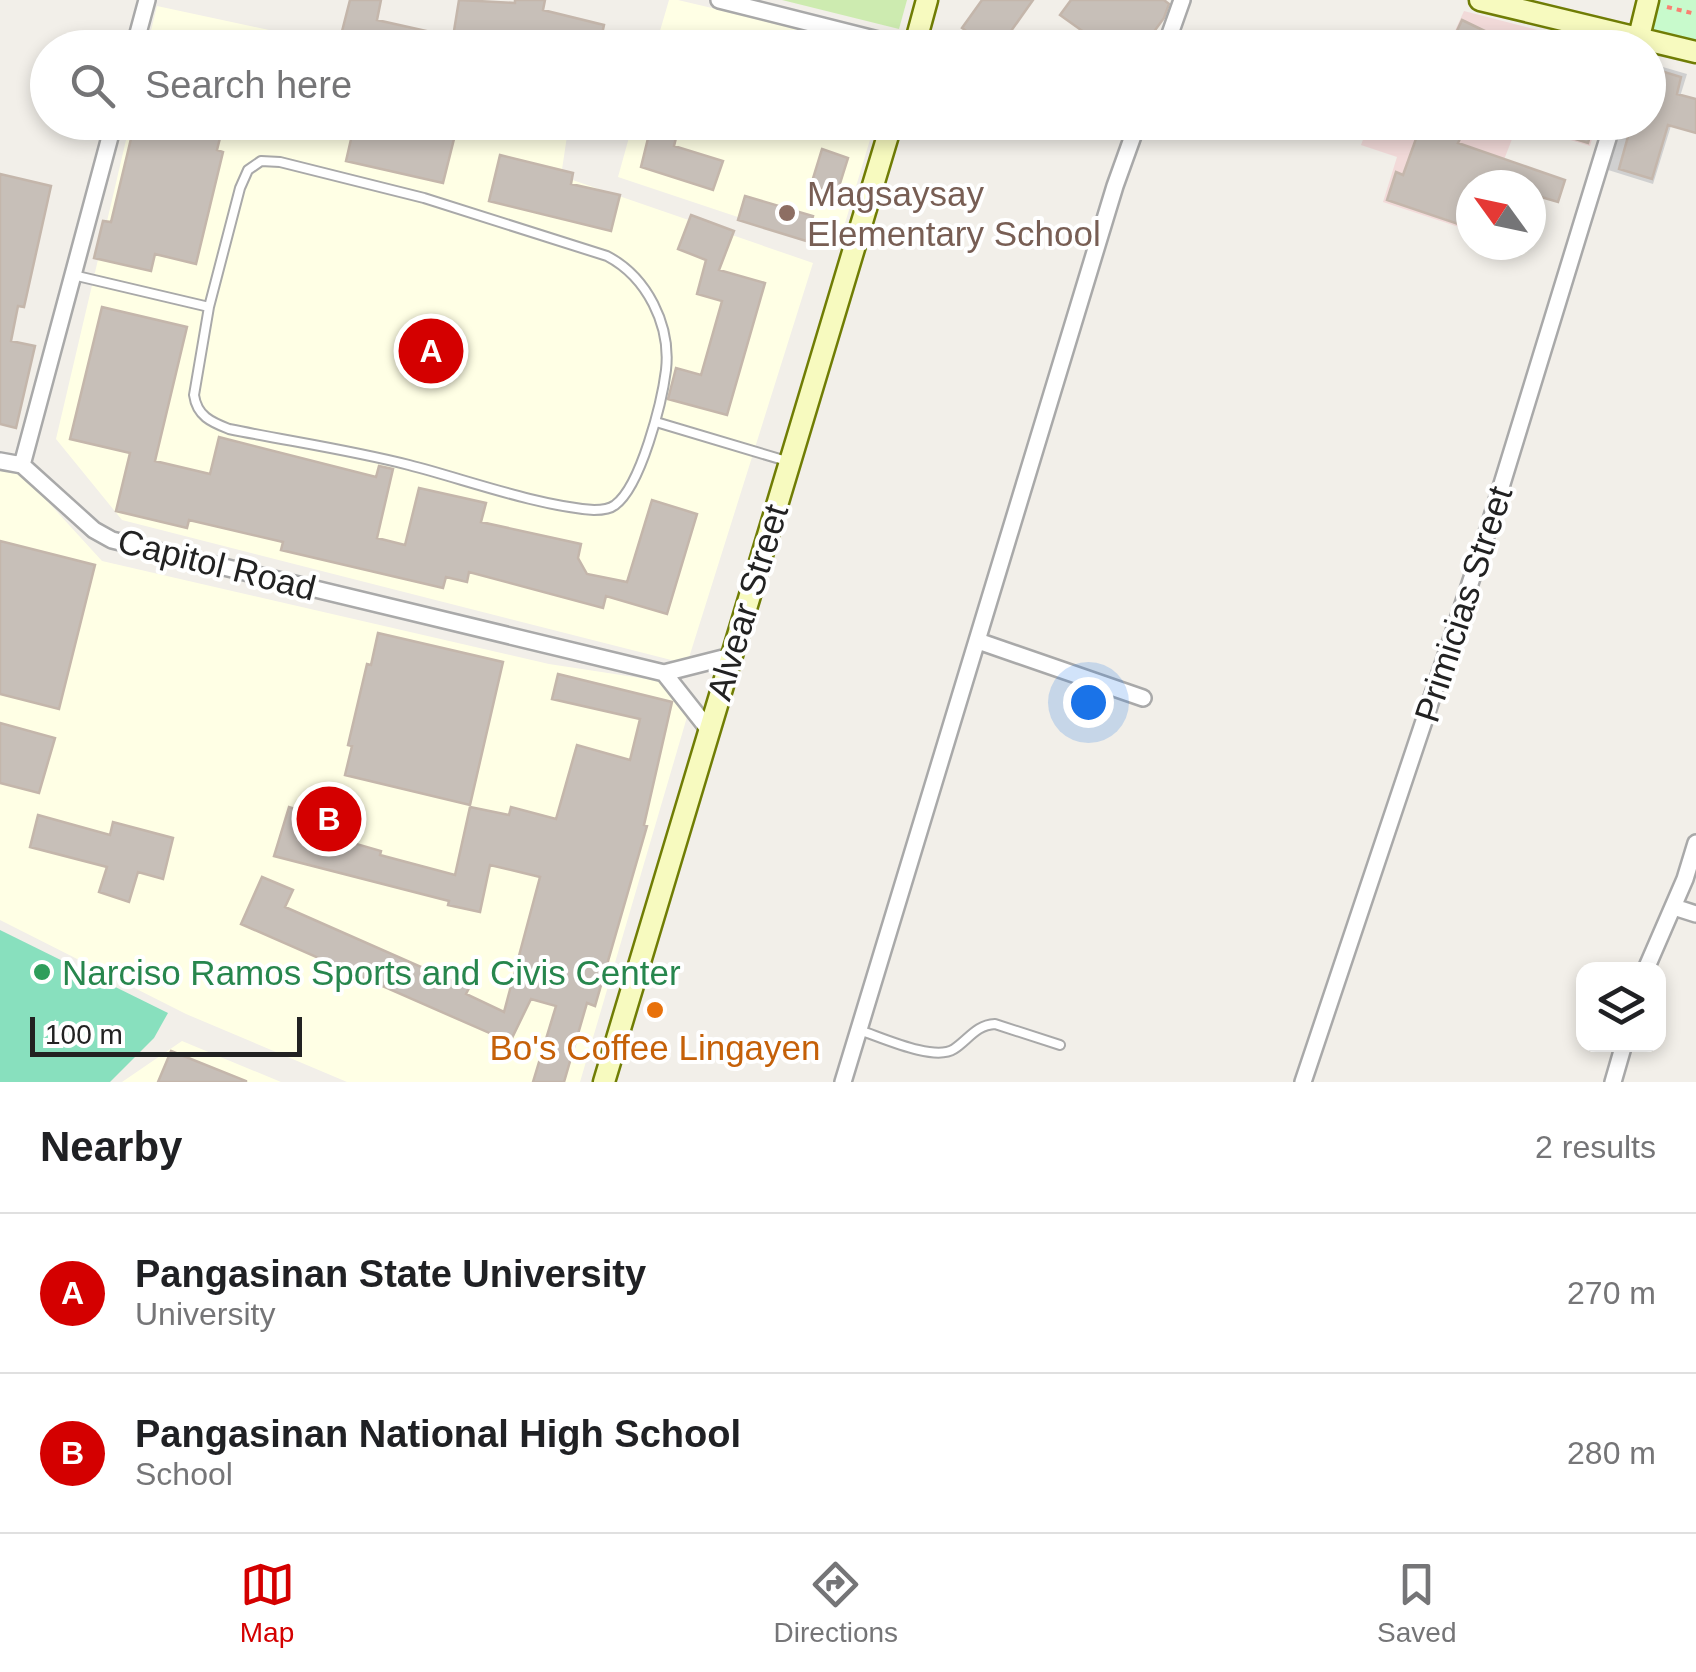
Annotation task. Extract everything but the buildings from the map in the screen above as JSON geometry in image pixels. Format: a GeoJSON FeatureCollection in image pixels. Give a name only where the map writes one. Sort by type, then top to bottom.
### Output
{"type":"FeatureCollection","features":[{"type":"Feature","properties":{"kind":"street"},"geometry":{"type":"LineString","coordinates":[[139,30],[147,0]]}},
{"type":"Feature","properties":{"kind":"street"},"geometry":{"type":"LineString","coordinates":[[719,0],[840,30]]}},
{"type":"Feature","properties":{"kind":"street"},"geometry":{"type":"LineString","coordinates":[[918,30],[927,0]]}},
{"type":"Feature","properties":{"kind":"street"},"geometry":{"type":"LineString","coordinates":[[1171,30],[1182,0]]}},
{"type":"Feature","properties":{"kind":"street"},"geometry":{"type":"LineString","coordinates":[[1480,0],[1592,30]]}},
{"type":"Feature","properties":{"kind":"street"},"geometry":{"type":"LineString","coordinates":[[1640,30],[1647,1]]}},
{"type":"Feature","properties":{"kind":"street"},"geometry":{"type":"LineString","coordinates":[[1666,47],[1696,52]]}},
{"type":"Feature","properties":{"kind":"street"},"geometry":{"type":"LineString","coordinates":[[0,461],[22,465],[109,140]]}},
{"type":"Feature","properties":{"kind":"street","name":"Alvear Street"},"geometry":{"type":"LineString","coordinates":[[604,1082],[887,140]]}},
{"type":"Feature","properties":{"kind":"street"},"geometry":{"type":"LineString","coordinates":[[843,1082],[1132,140]]}},
{"type":"Feature","properties":{"kind":"street","name":"Primicias Street"},"geometry":{"type":"LineString","coordinates":[[1303,1082],[1486,536],[1607,140]]}},
{"type":"Feature","properties":{"kind":"street","name":"Capitol Road"},"geometry":{"type":"LineString","coordinates":[[22,465],[105,538],[664,673],[731,656]]}},
{"type":"Feature","properties":{"kind":"street"},"geometry":{"type":"LineString","coordinates":[[978,641],[1143,698]]}},
{"type":"Feature","properties":{"kind":"street"},"geometry":{"type":"LineString","coordinates":[[664,673],[709,730]]}},
{"type":"Feature","properties":{"kind":"street"},"geometry":{"type":"LineString","coordinates":[[1650,962],[1696,843]]}},
{"type":"Feature","properties":{"kind":"street"},"geometry":{"type":"LineString","coordinates":[[1674,906],[1696,914]]}},
{"type":"Feature","properties":{"kind":"street"},"geometry":{"type":"LineString","coordinates":[[1613,1082],[1622,1052]]}},
{"type":"Feature","properties":{"kind":"lane"},"geometry":{"type":"LineString","coordinates":[[261,160],[424,198],[621,264],[639,282],[663,322],[666,367],[656,422],[627,491],[614,506],[598,510],[449,478],[408,464],[228,430],[209,422],[196,407],[194,395],[210,307],[240,188],[248,170],[261,160]]}},
{"type":"Feature","properties":{"kind":"lane"},"geometry":{"type":"LineString","coordinates":[[73,275],[210,307]]}},
{"type":"Feature","properties":{"kind":"lane"},"geometry":{"type":"LineString","coordinates":[[656,422],[790,462]]}},
{"type":"Feature","properties":{"kind":"lane"},"geometry":{"type":"LineString","coordinates":[[859,1030],[932,1054],[953,1050],[974,1030],[995,1024],[1060,1045]]}},
{"type":"Feature","properties":{"kind":"path"},"geometry":{"type":"LineString","coordinates":[[1647,1],[1696,14]]}},
{"type":"Feature","properties":{"kind":"shaded area"},"geometry":{"type":"Polygon","coordinates":[[[669,0],[678,0],[805,30],[660,30],[669,0]]]}},
{"type":"Feature","properties":{"kind":"shaded area"},"geometry":{"type":"Polygon","coordinates":[[[157,6],[269,30],[151,30],[157,6]]]}},
{"type":"Feature","properties":{"kind":"shaded area"},"geometry":{"type":"Polygon","coordinates":[[[1464,11],[1538,30],[1455,30],[1464,11]]]}},
{"type":"Feature","properties":{"kind":"shaded area"},"geometry":{"type":"Polygon","coordinates":[[[1666,68],[1687,74],[1653,184],[1605,169],[1614,140],[1666,140],[1666,68]]]}},
{"type":"Feature","properties":{"kind":"shaded area"},"geometry":{"type":"Polygon","coordinates":[[[126,140],[566,140],[561,176],[813,263],[687,664],[122,520],[56,439],[126,140]]]}},
{"type":"Feature","properties":{"kind":"shaded area","name":"Magsaysay Elementary School"},"geometry":{"type":"Polygon","coordinates":[[[628,140],[870,140],[837,250],[618,177],[628,140]]]}},
{"type":"Feature","properties":{"kind":"shaded area"},"geometry":{"type":"Polygon","coordinates":[[[1363,140],[1512,140],[1500,170],[1456,170],[1456,226],[1383,202],[1397,157],[1361,145],[1363,140]]]}},
{"type":"Feature","properties":{"kind":"shaded area"},"geometry":{"type":"Polygon","coordinates":[[[1570,140],[1592,140],[1590,146],[1570,140]]]}},
{"type":"Feature","properties":{"kind":"shaded area"},"geometry":{"type":"Polygon","coordinates":[[[0,464],[16,467],[102,561],[549,664],[667,682],[687,717],[580,1082],[347,1082],[186,1014],[0,920],[0,464]]]}},
{"type":"Feature","properties":{"kind":"shaded area"},"geometry":{"type":"Polygon","coordinates":[[[182,1041],[281,1082],[122,1082],[182,1041]]]}},
{"type":"Feature","properties":{"kind":"green space"},"geometry":{"type":"Polygon","coordinates":[[[782,0],[907,0],[899,29],[782,0]]]}},
{"type":"Feature","properties":{"kind":"green space"},"geometry":{"type":"Polygon","coordinates":[[[1657,0],[1696,0],[1696,45],[1666,38],[1666,30],[1650,30],[1657,0]]]}},
{"type":"Feature","properties":{"kind":"green space","name":"Narciso Ramos Sports and Civis Center"},"geometry":{"type":"Polygon","coordinates":[[[0,930],[168,1013],[154,1038],[110,1082],[0,1082],[0,930]]]}},
{"type":"Feature","properties":{"kind":"place","name":"Magsaysay Elementary School"},"geometry":{"type":"Point","coordinates":[787,213]}},
{"type":"Feature","properties":{"kind":"place","name":"Pangasinan State University"},"geometry":{"type":"Point","coordinates":[431,351]}},
{"type":"Feature","properties":{"kind":"place","name":"Pangasinan National High School"},"geometry":{"type":"Point","coordinates":[329,819]}},
{"type":"Feature","properties":{"kind":"place","name":"Narciso Ramos Sports and Civis Center"},"geometry":{"type":"Point","coordinates":[42,972]}},
{"type":"Feature","properties":{"kind":"place","name":"Bo's Coffee Lingayen"},"geometry":{"type":"Point","coordinates":[655,1010]}}]}
